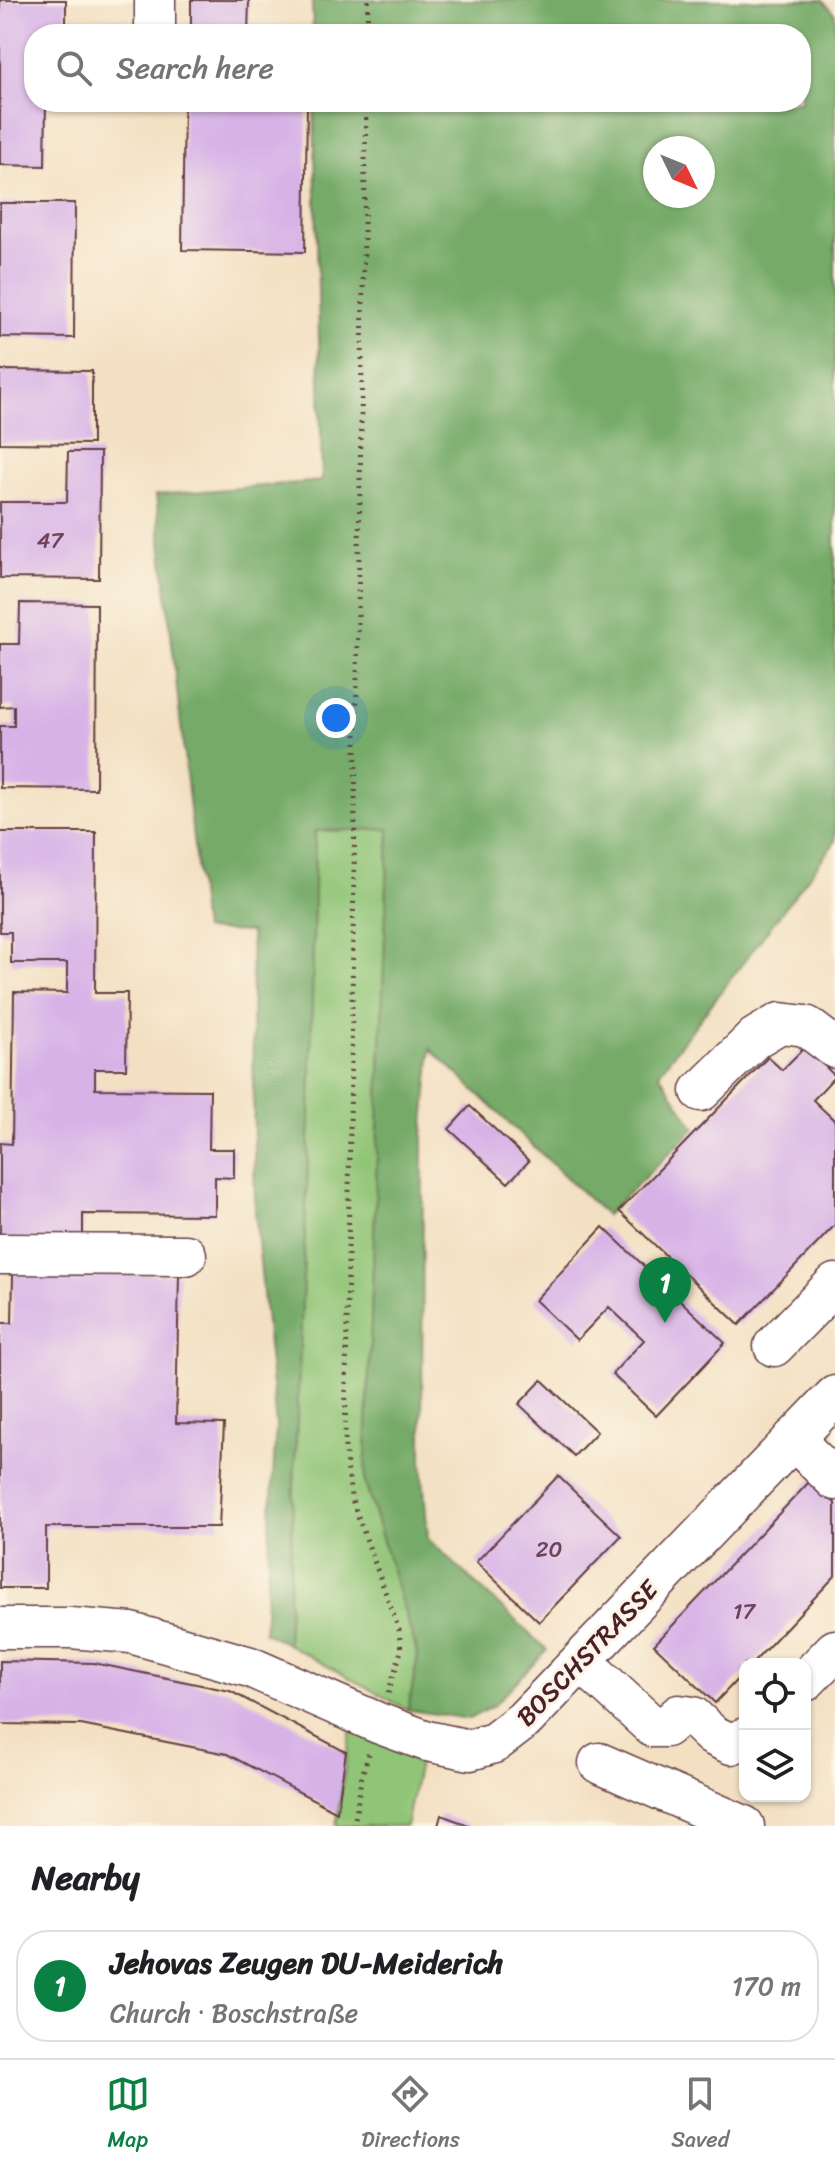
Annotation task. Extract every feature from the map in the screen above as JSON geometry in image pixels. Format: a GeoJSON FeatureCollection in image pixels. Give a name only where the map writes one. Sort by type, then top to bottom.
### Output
{"type":"FeatureCollection","features":[{"type":"Feature","properties":{"kind":"street"},"geometry":{"type":"LineString","coordinates":[[155,0],[155,24]]}},
{"type":"Feature","properties":{"kind":"street"},"geometry":{"type":"LineString","coordinates":[[701,1091],[755,1038],[780,1023],[806,1026],[835,1048]]}},
{"type":"Feature","properties":{"kind":"street"},"geometry":{"type":"LineString","coordinates":[[0,1254],[186,1255]]}},
{"type":"Feature","properties":{"kind":"street"},"geometry":{"type":"LineString","coordinates":[[774,1346],[835,1284]]}},
{"type":"Feature","properties":{"kind":"street","name":"BOSCHSTRASSE"},"geometry":{"type":"LineString","coordinates":[[0,1628],[70,1628],[131,1633],[250,1667],[378,1723],[427,1741],[470,1750],[494,1743],[524,1720],[835,1396]]}},
{"type":"Feature","properties":{"kind":"street"},"geometry":{"type":"LineString","coordinates":[[793,1439],[835,1480]]}},
{"type":"Feature","properties":{"kind":"street"},"geometry":{"type":"LineString","coordinates":[[811,1675],[835,1650]]}},
{"type":"Feature","properties":{"kind":"street"},"geometry":{"type":"LineString","coordinates":[[582,1662],[653,1727],[666,1727],[679,1715],[693,1717],[712,1735],[731,1744],[739,1741]]}},
{"type":"Feature","properties":{"kind":"street"},"geometry":{"type":"LineString","coordinates":[[599,1763],[744,1826]]}},
{"type":"Feature","properties":{"kind":"path"},"geometry":{"type":"LineString","coordinates":[[367,24],[368,0]]}},
{"type":"Feature","properties":{"kind":"path"},"geometry":{"type":"LineString","coordinates":[[366,112],[345,1448],[351,1497],[399,1630],[401,1651],[378,1723]]}},
{"type":"Feature","properties":{"kind":"path"},"geometry":{"type":"LineString","coordinates":[[354,1826],[361,1779]]}},
{"type":"Feature","properties":{"kind":"green space"},"geometry":{"type":"Polygon","coordinates":[[[312,0],[822,0],[835,14],[835,842],[659,1073],[695,1128],[606,1215],[431,1049],[423,1136],[422,1462],[428,1539],[547,1650],[493,1706],[469,1719],[408,1710],[418,1656],[365,1482],[389,829],[315,831],[310,1117],[287,1644],[264,1632],[276,1426],[255,1211],[251,932],[203,930],[156,495],[322,481],[314,112],[811,112],[811,24],[313,24],[312,0]]]}},
{"type":"Feature","properties":{"kind":"green space"},"geometry":{"type":"Polygon","coordinates":[[[389,829],[365,1482],[418,1656],[408,1710],[287,1644],[310,1117],[315,831],[389,829]]]}},
{"type":"Feature","properties":{"kind":"green space"},"geometry":{"type":"Polygon","coordinates":[[[351,1728],[420,1758],[406,1826],[336,1826],[351,1728]]]}},
{"type":"Feature","properties":{"kind":"building"},"geometry":{"type":"Polygon","coordinates":[[[0,0],[66,0],[66,24],[24,24],[24,112],[46,112],[45,166],[0,165],[0,0]]]}},
{"type":"Feature","properties":{"kind":"building"},"geometry":{"type":"Polygon","coordinates":[[[191,0],[249,0],[248,24],[191,24],[191,0]]]}},
{"type":"Feature","properties":{"kind":"building"},"geometry":{"type":"Polygon","coordinates":[[[184,112],[307,112],[305,252],[182,250],[184,112]]]}},
{"type":"Feature","properties":{"kind":"building"},"geometry":{"type":"Polygon","coordinates":[[[0,203],[75,203],[74,338],[0,337],[0,203]]]}},
{"type":"Feature","properties":{"kind":"building"},"geometry":{"type":"Polygon","coordinates":[[[0,370],[92,371],[92,444],[0,443],[0,370]]]}},
{"type":"Feature","properties":{"kind":"building"},"geometry":{"type":"Polygon","coordinates":[[[68,452],[100,452],[99,579],[0,578],[0,502],[67,502],[68,452]]]}},
{"type":"Feature","properties":{"kind":"building"},"geometry":{"type":"Polygon","coordinates":[[[20,603],[97,604],[96,789],[0,788],[0,726],[14,726],[14,706],[0,707],[0,644],[19,644],[20,603]]]}},
{"type":"Feature","properties":{"kind":"building"},"geometry":{"type":"Polygon","coordinates":[[[0,832],[96,832],[95,993],[127,993],[126,1069],[95,1069],[95,1089],[210,1090],[209,1149],[234,1149],[234,1178],[215,1177],[215,1215],[83,1214],[83,1239],[0,1238],[0,1143],[12,1144],[14,992],[67,993],[67,963],[11,963],[11,932],[0,932],[0,832]]]}},
{"type":"Feature","properties":{"kind":"building"},"geometry":{"type":"Polygon","coordinates":[[[805,1047],[835,1076],[813,1100],[835,1121],[835,1225],[739,1325],[619,1211],[768,1057],[782,1070],[805,1047]]]}},
{"type":"Feature","properties":{"kind":"building"},"geometry":{"type":"Polygon","coordinates":[[[470,1106],[529,1161],[508,1183],[449,1129],[470,1106]]]}},
{"type":"Feature","properties":{"kind":"building"},"geometry":{"type":"Polygon","coordinates":[[[603,1227],[725,1343],[656,1416],[612,1374],[644,1340],[609,1307],[577,1340],[535,1300],[603,1227]]]}},
{"type":"Feature","properties":{"kind":"building"},"geometry":{"type":"Polygon","coordinates":[[[13,1274],[179,1274],[176,1423],[224,1424],[219,1527],[46,1527],[46,1588],[0,1588],[0,1323],[12,1323],[13,1274]]]}},
{"type":"Feature","properties":{"kind":"building"},"geometry":{"type":"Polygon","coordinates":[[[542,1380],[597,1432],[574,1456],[519,1404],[542,1380]]]}},
{"type":"Feature","properties":{"kind":"building"},"geometry":{"type":"Polygon","coordinates":[[[558,1476],[621,1536],[539,1622],[476,1562],[558,1476]]]}},
{"type":"Feature","properties":{"kind":"building"},"geometry":{"type":"Polygon","coordinates":[[[811,1480],[835,1503],[835,1576],[758,1658],[739,1658],[739,1677],[715,1703],[654,1645],[811,1480]]]}},
{"type":"Feature","properties":{"kind":"building"},"geometry":{"type":"Polygon","coordinates":[[[0,1661],[94,1663],[230,1691],[346,1752],[337,1812],[227,1754],[81,1725],[0,1724],[0,1661]]]}},
{"type":"Feature","properties":{"kind":"building"},"geometry":{"type":"Polygon","coordinates":[[[441,1815],[471,1826],[438,1826],[441,1815]]]}},
{"type":"Feature","properties":{"kind":"place","name":"Jehovas Zeugen DU-Meiderich"},"geometry":{"type":"Point","coordinates":[665,1323]}}]}
